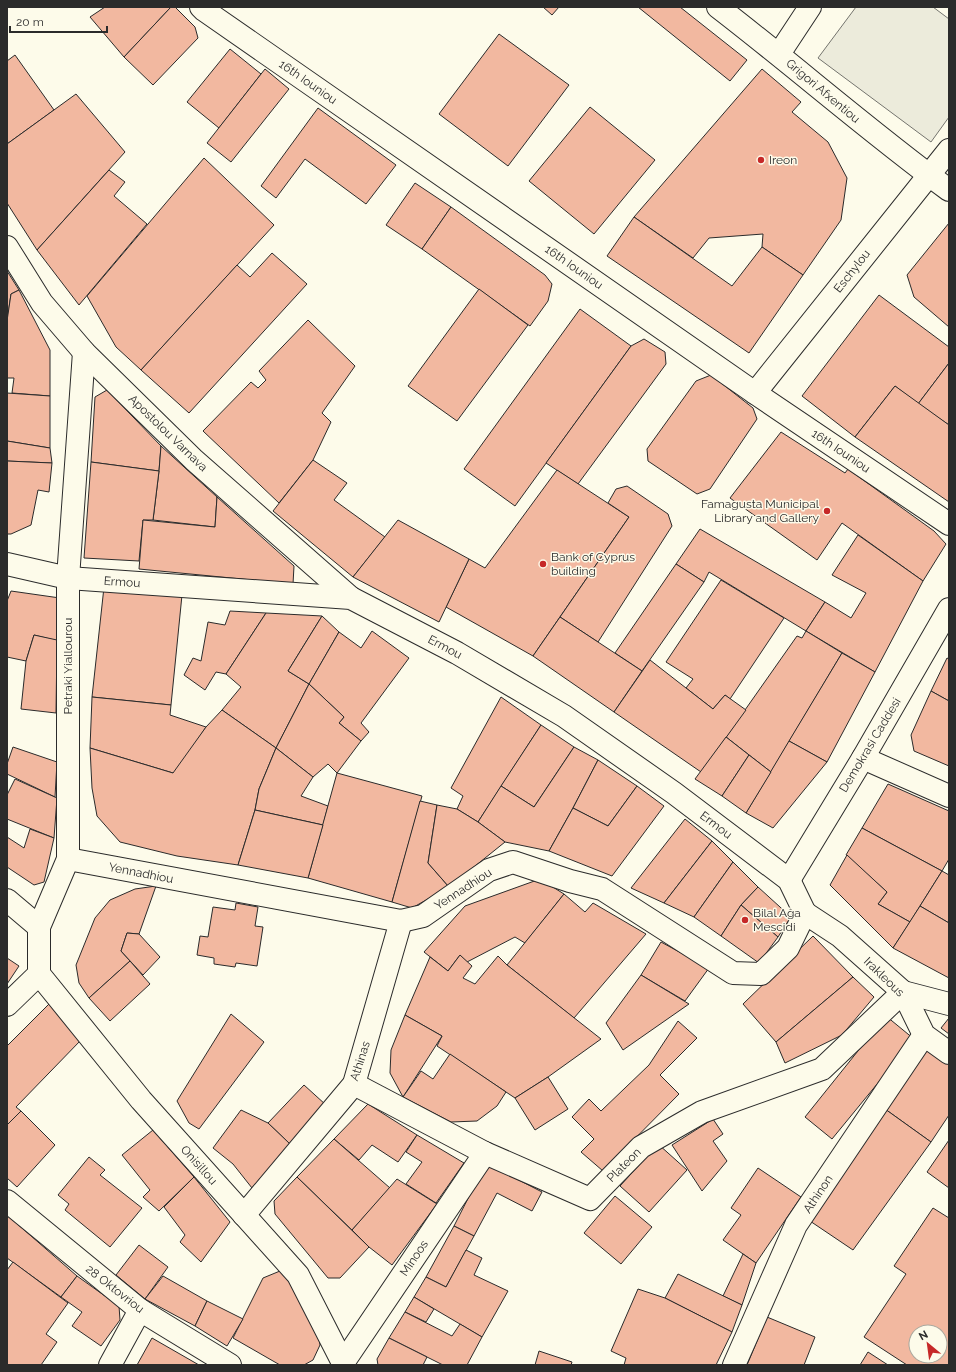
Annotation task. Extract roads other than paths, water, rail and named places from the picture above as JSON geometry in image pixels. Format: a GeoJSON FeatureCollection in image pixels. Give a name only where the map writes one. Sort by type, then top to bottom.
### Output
{"type":"FeatureCollection","features":[{"type":"Feature","properties":{"kind":"street","name":"16th Iouniou"},"geometry":{"type":"LineString","coordinates":[[201,7],[755,393],[949,524]]}},
{"type":"Feature","properties":{"kind":"street","name":"Grigori Afxentiou"},"geometry":{"type":"LineString","coordinates":[[718,7],[779,54],[928,175],[949,190]]}},
{"type":"Feature","properties":{"kind":"street"},"geometry":{"type":"LineString","coordinates":[[779,54],[810,7]]}},
{"type":"Feature","properties":{"kind":"street","name":"Eschylou"},"geometry":{"type":"LineString","coordinates":[[755,393],[949,150]]}},
{"type":"Feature","properties":{"kind":"street","name":"Apostolou Varnava"},"geometry":{"type":"LineString","coordinates":[[7,247],[42,303],[84,352],[194,460],[351,598]]}},
{"type":"Feature","properties":{"kind":"street","name":"Petraki Yiallourou"},"geometry":{"type":"LineString","coordinates":[[39,974],[39,927],[68,859],[68,578],[84,352]]}},
{"type":"Feature","properties":{"kind":"street","name":"Ermou"},"geometry":{"type":"LineString","coordinates":[[7,564],[68,578],[351,598],[457,653],[564,716],[674,793],[789,880],[805,913]]}},
{"type":"Feature","properties":{"kind":"street","name":"Demokrasi Caddesi"},"geometry":{"type":"LineString","coordinates":[[789,880],[863,758],[949,609]]}},
{"type":"Feature","properties":{"kind":"street"},"geometry":{"type":"LineString","coordinates":[[863,758],[949,796]]}},
{"type":"Feature","properties":{"kind":"street","name":"Yennadhiou"},"geometry":{"type":"LineString","coordinates":[[68,859],[401,921],[423,916],[489,870],[513,862],[570,881],[602,889],[733,974],[761,974],[788,948],[805,913]]}},
{"type":"Feature","properties":{"kind":"street"},"geometry":{"type":"LineString","coordinates":[[7,900],[39,927]]}},
{"type":"Feature","properties":{"kind":"street","name":"Irakleous"},"geometry":{"type":"LineString","coordinates":[[805,913],[840,936],[903,992],[924,1035],[949,1052]]}},
{"type":"Feature","properties":{"kind":"street","name":"Athinas"},"geometry":{"type":"LineString","coordinates":[[244,1215],[354,1084],[401,921]]}},
{"type":"Feature","properties":{"kind":"street"},"geometry":{"type":"LineString","coordinates":[[7,1005],[39,974]]}},
{"type":"Feature","properties":{"kind":"street","name":"Onisillou"},"geometry":{"type":"LineString","coordinates":[[39,974],[141,1100],[298,1275],[343,1364]]}},
{"type":"Feature","properties":{"kind":"street"},"geometry":{"type":"LineString","coordinates":[[903,992],[949,1004]]}},
{"type":"Feature","properties":{"kind":"street","name":"Plateon"},"geometry":{"type":"LineString","coordinates":[[354,1084],[486,1153],[590,1199],[641,1147],[702,1112],[822,1069],[903,992]]}},
{"type":"Feature","properties":{"kind":"street","name":"Athinon"},"geometry":{"type":"LineString","coordinates":[[734,1365],[796,1226],[924,1035]]}},
{"type":"Feature","properties":{"kind":"street","name":"Minoos"},"geometry":{"type":"LineString","coordinates":[[343,1364],[486,1153]]}},
{"type":"Feature","properties":{"kind":"street","name":"28 Oktovriou"},"geometry":{"type":"LineString","coordinates":[[7,1201],[140,1310],[230,1365]]}},
{"type":"Feature","properties":{"kind":"street"},"geometry":{"type":"LineString","coordinates":[[110,1365],[140,1310]]}},
{"type":"Feature","properties":{"kind":"place","name":"Ireon"},"geometry":{"type":"Point","coordinates":[761,160]}},
{"type":"Feature","properties":{"kind":"place","name":"Famagusta Municipal Library and Gallery"},"geometry":{"type":"Point","coordinates":[827,511]}},
{"type":"Feature","properties":{"kind":"place","name":"Bank of Cyprus building"},"geometry":{"type":"Point","coordinates":[543,564]}},
{"type":"Feature","properties":{"kind":"place","name":"Bilal Ağa Mescidi"},"geometry":{"type":"Point","coordinates":[745,920]}}]}
